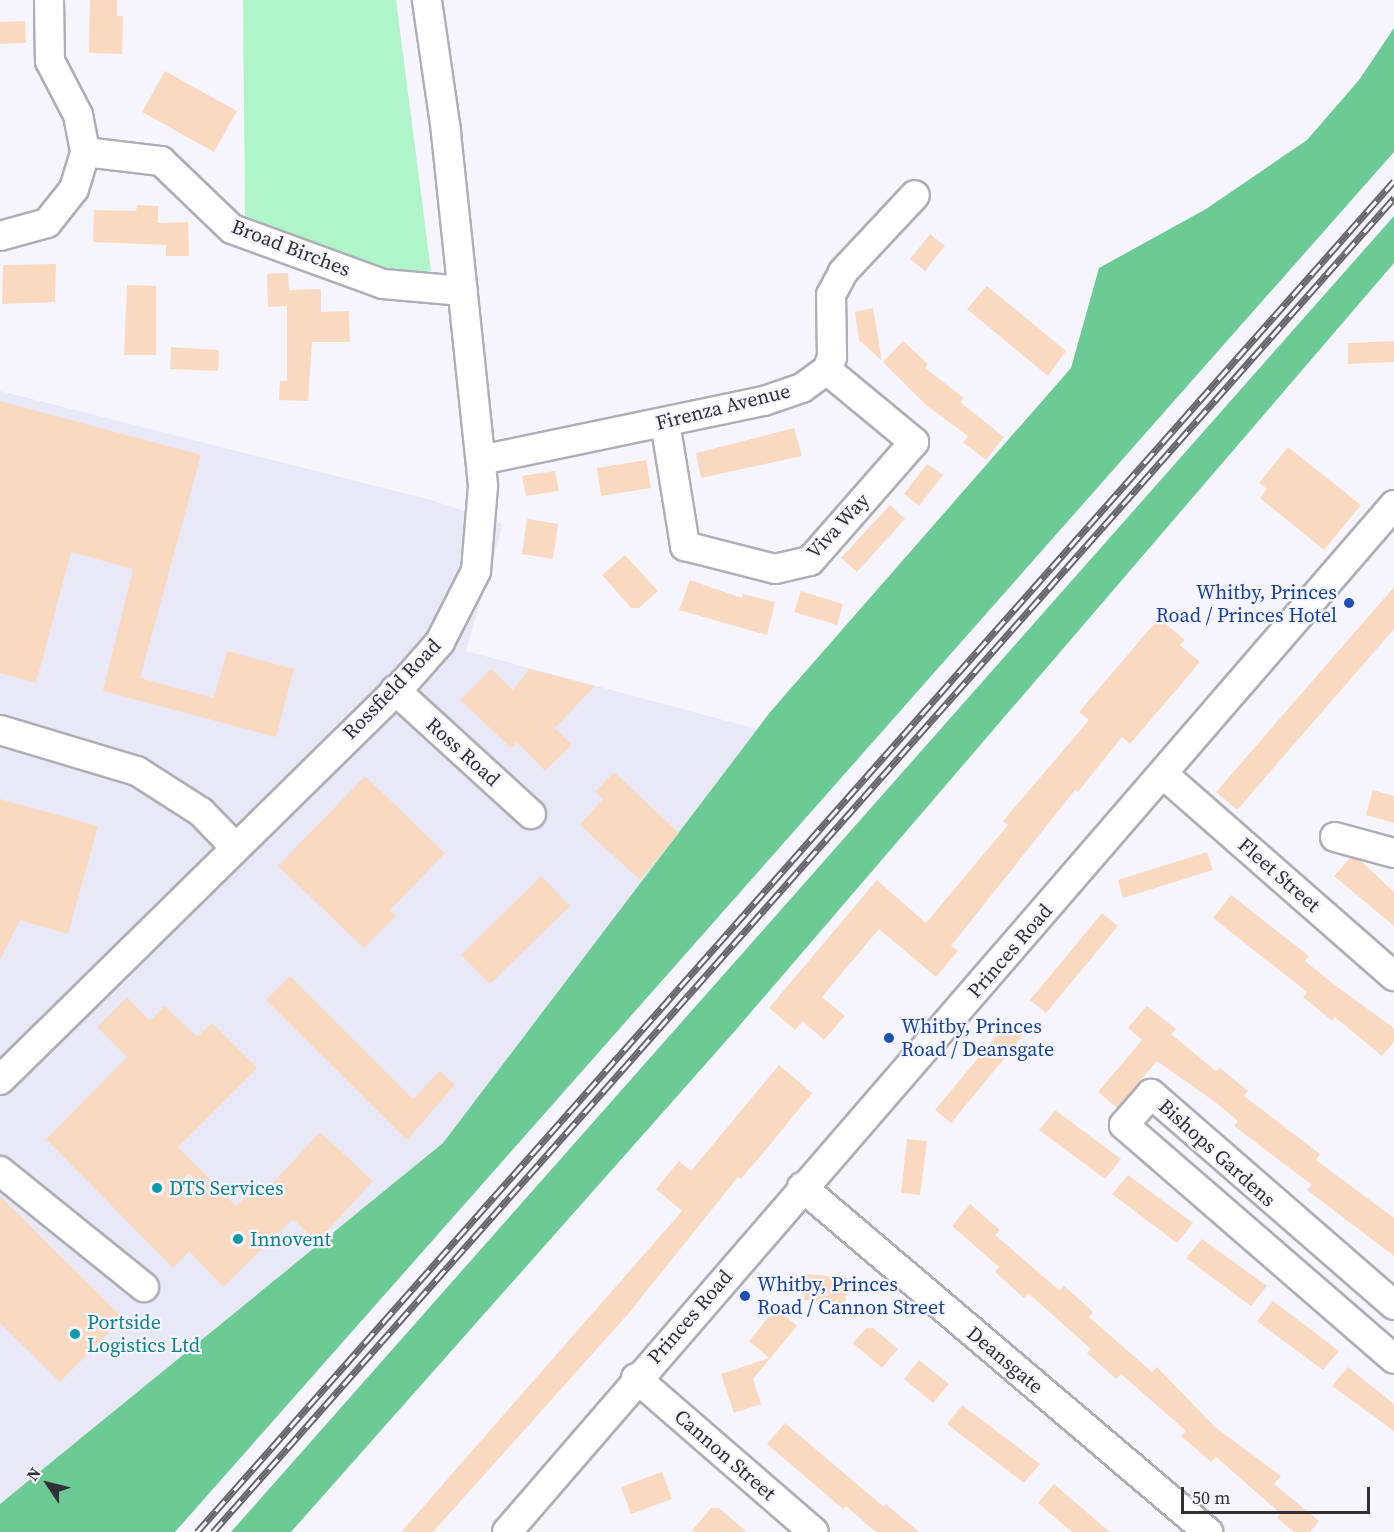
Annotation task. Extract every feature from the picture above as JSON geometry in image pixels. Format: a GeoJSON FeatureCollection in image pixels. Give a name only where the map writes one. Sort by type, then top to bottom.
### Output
{"type":"FeatureCollection","features":[{"type":"Feature","properties":{"kind":"street"},"geometry":{"type":"LineString","coordinates":[[0,236],[47,223],[74,189],[85,152],[78,115],[50,61],[49,0]]}},
{"type":"Feature","properties":{"kind":"street","name":"Rossfield Road"},"geometry":{"type":"LineString","coordinates":[[0,1080],[234,846],[395,690],[440,642],[476,570],[483,485],[481,459],[446,131],[427,0]]}},
{"type":"Feature","properties":{"kind":"street","name":"Broad Birches"},"geometry":{"type":"LineString","coordinates":[[85,152],[160,160],[232,229],[241,233],[383,284],[463,291]]}},
{"type":"Feature","properties":{"kind":"street"},"geometry":{"type":"LineString","coordinates":[[827,370],[832,357],[831,295],[843,272],[915,195]]}},
{"type":"Feature","properties":{"kind":"street","name":"Firenza Avenue"},"geometry":{"type":"LineString","coordinates":[[481,459],[764,401],[802,388],[827,370]]}},
{"type":"Feature","properties":{"kind":"street","name":"Viva Way"},"geometry":{"type":"LineString","coordinates":[[665,422],[685,546],[775,569],[810,561],[914,442],[827,370]]}},
{"type":"Feature","properties":{"kind":"street","name":"Princes Road"},"geometry":{"type":"LineString","coordinates":[[507,1532],[636,1378],[1163,774],[1394,505]]}},
{"type":"Feature","properties":{"kind":"street","name":"Ross Road"},"geometry":{"type":"LineString","coordinates":[[395,690],[531,814]]}},
{"type":"Feature","properties":{"kind":"street"},"geometry":{"type":"LineString","coordinates":[[0,730],[137,771],[201,812],[234,846]]}},
{"type":"Feature","properties":{"kind":"street","name":"Fleet Street"},"geometry":{"type":"LineString","coordinates":[[1163,774],[1394,976]]}},
{"type":"Feature","properties":{"kind":"street"},"geometry":{"type":"LineString","coordinates":[[1335,837],[1394,853]]}},
{"type":"Feature","properties":{"kind":"street","name":"Bishops Gardens"},"geometry":{"type":"LineString","coordinates":[[1394,1305],[1283,1213],[1151,1094],[1124,1125],[1394,1359]]}},
{"type":"Feature","properties":{"kind":"street"},"geometry":{"type":"LineString","coordinates":[[0,1171],[144,1287]]}},
{"type":"Feature","properties":{"kind":"street","name":"Deansgate"},"geometry":{"type":"LineString","coordinates":[[802,1187],[1208,1532]]}},
{"type":"Feature","properties":{"kind":"street","name":"Bishops Gardens"},"geometry":{"type":"LineString","coordinates":[[1258,1241],[1283,1213]]}},
{"type":"Feature","properties":{"kind":"street","name":"Cannon Street"},"geometry":{"type":"LineString","coordinates":[[636,1378],[814,1532]]}},
{"type":"Feature","properties":{"kind":"shaded area"},"geometry":{"type":"Polygon","coordinates":[[[0,391],[431,500],[503,524],[466,651],[757,729],[443,1143],[0,1504],[0,391]]]}},
{"type":"Feature","properties":{"kind":"green space"},"geometry":{"type":"Polygon","coordinates":[[[243,0],[396,0],[431,271],[391,272],[245,216],[243,0]]]}},
{"type":"Feature","properties":{"kind":"green space"},"geometry":{"type":"Polygon","coordinates":[[[1394,28],[1394,152],[175,1532],[0,1532],[0,1504],[443,1143],[771,711],[1071,368],[1099,268],[1206,209],[1307,140],[1359,80],[1394,28]]]}},
{"type":"Feature","properties":{"kind":"green space"},"geometry":{"type":"Polygon","coordinates":[[[1394,216],[1394,263],[734,1032],[291,1532],[231,1532],[1394,216]]]}},
{"type":"Feature","properties":{"kind":"building"},"geometry":{"type":"Polygon","coordinates":[[[90,0],[117,0],[117,16],[123,16],[122,54],[89,53],[90,0]]]}},
{"type":"Feature","properties":{"kind":"building"},"geometry":{"type":"Polygon","coordinates":[[[25,21],[26,43],[0,44],[0,22],[25,21]]]}},
{"type":"Feature","properties":{"kind":"building"},"geometry":{"type":"Polygon","coordinates":[[[165,71],[237,111],[214,152],[142,112],[165,71]]]}},
{"type":"Feature","properties":{"kind":"building"},"geometry":{"type":"Polygon","coordinates":[[[137,205],[158,206],[158,223],[188,222],[189,256],[166,256],[166,245],[93,242],[94,210],[136,211],[137,205]]]}},
{"type":"Feature","properties":{"kind":"building"},"geometry":{"type":"Polygon","coordinates":[[[930,234],[945,246],[925,271],[910,259],[930,234]]]}},
{"type":"Feature","properties":{"kind":"building"},"geometry":{"type":"Polygon","coordinates":[[[56,264],[55,302],[2,304],[3,265],[56,264]]]}},
{"type":"Feature","properties":{"kind":"building"},"geometry":{"type":"Polygon","coordinates":[[[288,273],[289,290],[321,289],[321,312],[349,311],[350,342],[312,342],[308,401],[279,400],[280,381],[287,381],[287,306],[268,307],[267,274],[288,273]]]}},
{"type":"Feature","properties":{"kind":"building"},"geometry":{"type":"Polygon","coordinates":[[[127,285],[156,286],[156,355],[124,355],[127,285]]]}},
{"type":"Feature","properties":{"kind":"building"},"geometry":{"type":"Polygon","coordinates":[[[987,286],[1066,351],[1048,376],[967,309],[987,286]]]}},
{"type":"Feature","properties":{"kind":"building"},"geometry":{"type":"Polygon","coordinates":[[[873,308],[882,361],[859,340],[855,312],[873,308]]]}},
{"type":"Feature","properties":{"kind":"building"},"geometry":{"type":"Polygon","coordinates":[[[903,341],[928,364],[925,368],[964,398],[960,402],[1004,437],[986,460],[963,442],[968,436],[926,405],[883,362],[903,341]]]}},
{"type":"Feature","properties":{"kind":"building"},"geometry":{"type":"Polygon","coordinates":[[[1394,341],[1394,362],[1348,364],[1348,343],[1394,341]]]}},
{"type":"Feature","properties":{"kind":"building"},"geometry":{"type":"Polygon","coordinates":[[[171,347],[219,350],[218,371],[170,369],[171,347]]]}},
{"type":"Feature","properties":{"kind":"building"},"geometry":{"type":"Polygon","coordinates":[[[0,401],[201,455],[140,678],[214,698],[227,651],[294,669],[276,737],[103,691],[133,569],[71,552],[36,683],[0,673],[0,401]]]}},
{"type":"Feature","properties":{"kind":"building"},"geometry":{"type":"Polygon","coordinates":[[[794,428],[802,456],[701,478],[696,453],[794,428]]]}},
{"type":"Feature","properties":{"kind":"building"},"geometry":{"type":"Polygon","coordinates":[[[1288,447],[1361,505],[1324,550],[1260,498],[1267,489],[1259,483],[1288,447]]]}},
{"type":"Feature","properties":{"kind":"building"},"geometry":{"type":"Polygon","coordinates":[[[646,460],[651,488],[601,496],[597,468],[646,460]]]}},
{"type":"Feature","properties":{"kind":"building"},"geometry":{"type":"Polygon","coordinates":[[[927,464],[943,475],[919,506],[904,494],[927,464]]]}},
{"type":"Feature","properties":{"kind":"building"},"geometry":{"type":"Polygon","coordinates":[[[555,471],[559,491],[526,496],[522,476],[555,471]]]}},
{"type":"Feature","properties":{"kind":"building"},"geometry":{"type":"Polygon","coordinates":[[[890,505],[905,519],[857,572],[841,558],[890,505]]]}},
{"type":"Feature","properties":{"kind":"building"},"geometry":{"type":"Polygon","coordinates":[[[527,519],[558,524],[553,559],[522,554],[527,519]]]}},
{"type":"Feature","properties":{"kind":"building"},"geometry":{"type":"Polygon","coordinates":[[[625,555],[658,591],[639,608],[631,608],[602,575],[625,555]]]}},
{"type":"Feature","properties":{"kind":"building"},"geometry":{"type":"Polygon","coordinates":[[[690,580],[742,598],[743,594],[775,602],[767,635],[679,610],[690,580]]]}},
{"type":"Feature","properties":{"kind":"building"},"geometry":{"type":"Polygon","coordinates":[[[1394,587],[1394,629],[1237,810],[1216,792],[1394,587]]]}},
{"type":"Feature","properties":{"kind":"building"},"geometry":{"type":"Polygon","coordinates":[[[801,591],[843,604],[837,625],[794,612],[801,591]]]}},
{"type":"Feature","properties":{"kind":"building"},"geometry":{"type":"Polygon","coordinates":[[[1159,618],[1185,640],[1180,645],[1200,662],[1130,744],[1122,737],[1078,792],[1075,790],[951,946],[958,951],[936,977],[879,929],[822,997],[845,1016],[824,1040],[803,1021],[795,1030],[769,1008],[877,880],[926,923],[1008,825],[1003,821],[1089,720],[1079,712],[1159,618]]]}},
{"type":"Feature","properties":{"kind":"building"},"geometry":{"type":"Polygon","coordinates":[[[491,669],[513,690],[529,669],[595,686],[555,728],[572,745],[545,771],[517,742],[511,748],[460,700],[491,669]]]}},
{"type":"Feature","properties":{"kind":"building"},"geometry":{"type":"Polygon","coordinates":[[[614,772],[679,833],[640,880],[580,825],[603,799],[595,792],[614,772]]]}},
{"type":"Feature","properties":{"kind":"building"},"geometry":{"type":"Polygon","coordinates":[[[365,776],[445,853],[390,910],[396,916],[364,948],[278,866],[365,776]]]}},
{"type":"Feature","properties":{"kind":"building"},"geometry":{"type":"Polygon","coordinates":[[[1373,790],[1394,796],[1394,823],[1366,815],[1373,790]]]}},
{"type":"Feature","properties":{"kind":"building"},"geometry":{"type":"Polygon","coordinates":[[[0,799],[98,826],[68,934],[20,920],[0,960],[0,799]]]}},
{"type":"Feature","properties":{"kind":"building"},"geometry":{"type":"Polygon","coordinates":[[[1207,852],[1213,870],[1123,898],[1118,880],[1207,852]]]}},
{"type":"Feature","properties":{"kind":"building"},"geometry":{"type":"Polygon","coordinates":[[[1350,858],[1361,861],[1394,892],[1394,926],[1334,876],[1350,858]]]}},
{"type":"Feature","properties":{"kind":"building"},"geometry":{"type":"Polygon","coordinates":[[[541,876],[570,906],[490,984],[461,955],[541,876]]]}},
{"type":"Feature","properties":{"kind":"building"},"geometry":{"type":"Polygon","coordinates":[[[1231,895],[1309,956],[1305,961],[1394,1028],[1394,1042],[1382,1056],[1335,1017],[1332,1021],[1303,997],[1307,992],[1213,918],[1231,895]]]}},
{"type":"Feature","properties":{"kind":"building"},"geometry":{"type":"Polygon","coordinates":[[[1102,913],[1118,926],[1046,1013],[1030,1000],[1102,913]]]}},
{"type":"Feature","properties":{"kind":"building"},"geometry":{"type":"Polygon","coordinates":[[[290,976],[413,1099],[440,1071],[455,1085],[407,1140],[266,1000],[290,976]]]}},
{"type":"Feature","properties":{"kind":"building"},"geometry":{"type":"Polygon","coordinates":[[[127,997],[150,1021],[165,1006],[197,1037],[212,1023],[257,1068],[178,1147],[236,1206],[252,1191],[259,1198],[320,1132],[373,1181],[317,1242],[293,1219],[223,1287],[189,1251],[173,1268],[46,1139],[127,1057],[97,1027],[127,997]]]}},
{"type":"Feature","properties":{"kind":"building"},"geometry":{"type":"Polygon","coordinates":[[[1147,1006],[1176,1029],[1171,1034],[1216,1071],[1220,1068],[1248,1091],[1244,1096],[1320,1154],[1316,1160],[1394,1218],[1394,1256],[1307,1190],[1312,1185],[1234,1126],[1238,1121],[1215,1102],[1157,1061],[1117,1108],[1098,1092],[1142,1040],[1128,1028],[1147,1006]]]}},
{"type":"Feature","properties":{"kind":"building"},"geometry":{"type":"Polygon","coordinates":[[[1007,1023],[1023,1036],[951,1123],[935,1110],[1007,1023]]]}},
{"type":"Feature","properties":{"kind":"building"},"geometry":{"type":"Polygon","coordinates":[[[779,1065],[812,1093],[741,1179],[738,1177],[629,1313],[433,1532],[401,1532],[682,1211],[656,1189],[679,1161],[691,1171],[779,1065]]]}},
{"type":"Feature","properties":{"kind":"building"},"geometry":{"type":"Polygon","coordinates":[[[1055,1110],[1121,1159],[1105,1179],[1039,1130],[1055,1110]]]}},
{"type":"Feature","properties":{"kind":"building"},"geometry":{"type":"Polygon","coordinates":[[[907,1139],[927,1141],[920,1195],[901,1193],[907,1139]]]}},
{"type":"Feature","properties":{"kind":"building"},"geometry":{"type":"Polygon","coordinates":[[[1128,1175],[1193,1223],[1177,1243],[1112,1194],[1128,1175]]]}},
{"type":"Feature","properties":{"kind":"building"},"geometry":{"type":"Polygon","coordinates":[[[0,1196],[123,1318],[60,1382],[0,1323],[0,1196]]]}},
{"type":"Feature","properties":{"kind":"building"},"geometry":{"type":"Polygon","coordinates":[[[970,1204],[1000,1230],[995,1235],[1060,1291],[1064,1286],[1093,1312],[1089,1317],[1152,1372],[1157,1367],[1215,1427],[1281,1476],[1274,1484],[1319,1521],[1310,1532],[1294,1532],[1277,1518],[1280,1513],[1216,1457],[1211,1462],[1181,1436],[1186,1431],[1121,1374],[1116,1379],[1087,1353],[1091,1349],[1028,1293],[1024,1298],[995,1272],[999,1267],[952,1226],[970,1204]]]}},
{"type":"Feature","properties":{"kind":"building"},"geometry":{"type":"Polygon","coordinates":[[[1202,1239],[1267,1286],[1251,1306],[1186,1258],[1202,1239]]]}},
{"type":"Feature","properties":{"kind":"building"},"geometry":{"type":"Polygon","coordinates":[[[807,1274],[848,1278],[845,1305],[804,1300],[807,1274]]]}},
{"type":"Feature","properties":{"kind":"building"},"geometry":{"type":"Polygon","coordinates":[[[1273,1301],[1339,1351],[1323,1370],[1257,1321],[1273,1301]]]}},
{"type":"Feature","properties":{"kind":"building"},"geometry":{"type":"Polygon","coordinates":[[[776,1308],[797,1326],[753,1379],[761,1404],[734,1413],[721,1374],[769,1358],[749,1341],[776,1308]]]}},
{"type":"Feature","properties":{"kind":"building"},"geometry":{"type":"Polygon","coordinates":[[[866,1328],[873,1328],[898,1349],[882,1368],[853,1343],[866,1328]]]}},
{"type":"Feature","properties":{"kind":"building"},"geometry":{"type":"Polygon","coordinates":[[[919,1360],[949,1384],[933,1403],[904,1379],[919,1360]]]}},
{"type":"Feature","properties":{"kind":"building"},"geometry":{"type":"Polygon","coordinates":[[[1348,1367],[1394,1404],[1394,1431],[1332,1386],[1348,1367]]]}},
{"type":"Feature","properties":{"kind":"building"},"geometry":{"type":"Polygon","coordinates":[[[962,1405],[1040,1464],[1024,1483],[947,1424],[962,1405]]]}},
{"type":"Feature","properties":{"kind":"building"},"geometry":{"type":"Polygon","coordinates":[[[785,1423],[884,1507],[886,1504],[919,1532],[876,1532],[846,1506],[843,1509],[767,1444],[785,1423]]]}},
{"type":"Feature","properties":{"kind":"building"},"geometry":{"type":"Polygon","coordinates":[[[662,1472],[672,1499],[631,1514],[621,1487],[662,1472]]]}},
{"type":"Feature","properties":{"kind":"building"},"geometry":{"type":"Polygon","coordinates":[[[1054,1484],[1110,1532],[1072,1532],[1053,1516],[1038,1503],[1054,1484]]]}},
{"type":"Feature","properties":{"kind":"building"},"geometry":{"type":"Polygon","coordinates":[[[711,1508],[719,1508],[747,1532],[691,1532],[711,1508]]]}},
{"type":"Feature","properties":{"kind":"railway"},"geometry":{"type":"LineString","coordinates":[[197,1532],[1394,181]]}},
{"type":"Feature","properties":{"kind":"railway"},"geometry":{"type":"LineString","coordinates":[[213,1532],[1394,198]]}},
{"type":"Feature","properties":{"kind":"place","name":"Whitby, Princes Road / Princes Hotel"},"geometry":{"type":"Point","coordinates":[1349,603]}},
{"type":"Feature","properties":{"kind":"place","name":"Whitby, Princes Road / Deansgate"},"geometry":{"type":"Point","coordinates":[889,1038]}},
{"type":"Feature","properties":{"kind":"place","name":"DTS Services"},"geometry":{"type":"Point","coordinates":[157,1188]}},
{"type":"Feature","properties":{"kind":"place","name":"Innovent"},"geometry":{"type":"Point","coordinates":[238,1239]}},
{"type":"Feature","properties":{"kind":"place","name":"Whitby, Princes Road / Cannon Street"},"geometry":{"type":"Point","coordinates":[745,1296]}},
{"type":"Feature","properties":{"kind":"place","name":"Portside Logistics Ltd"},"geometry":{"type":"Point","coordinates":[75,1334]}}]}
